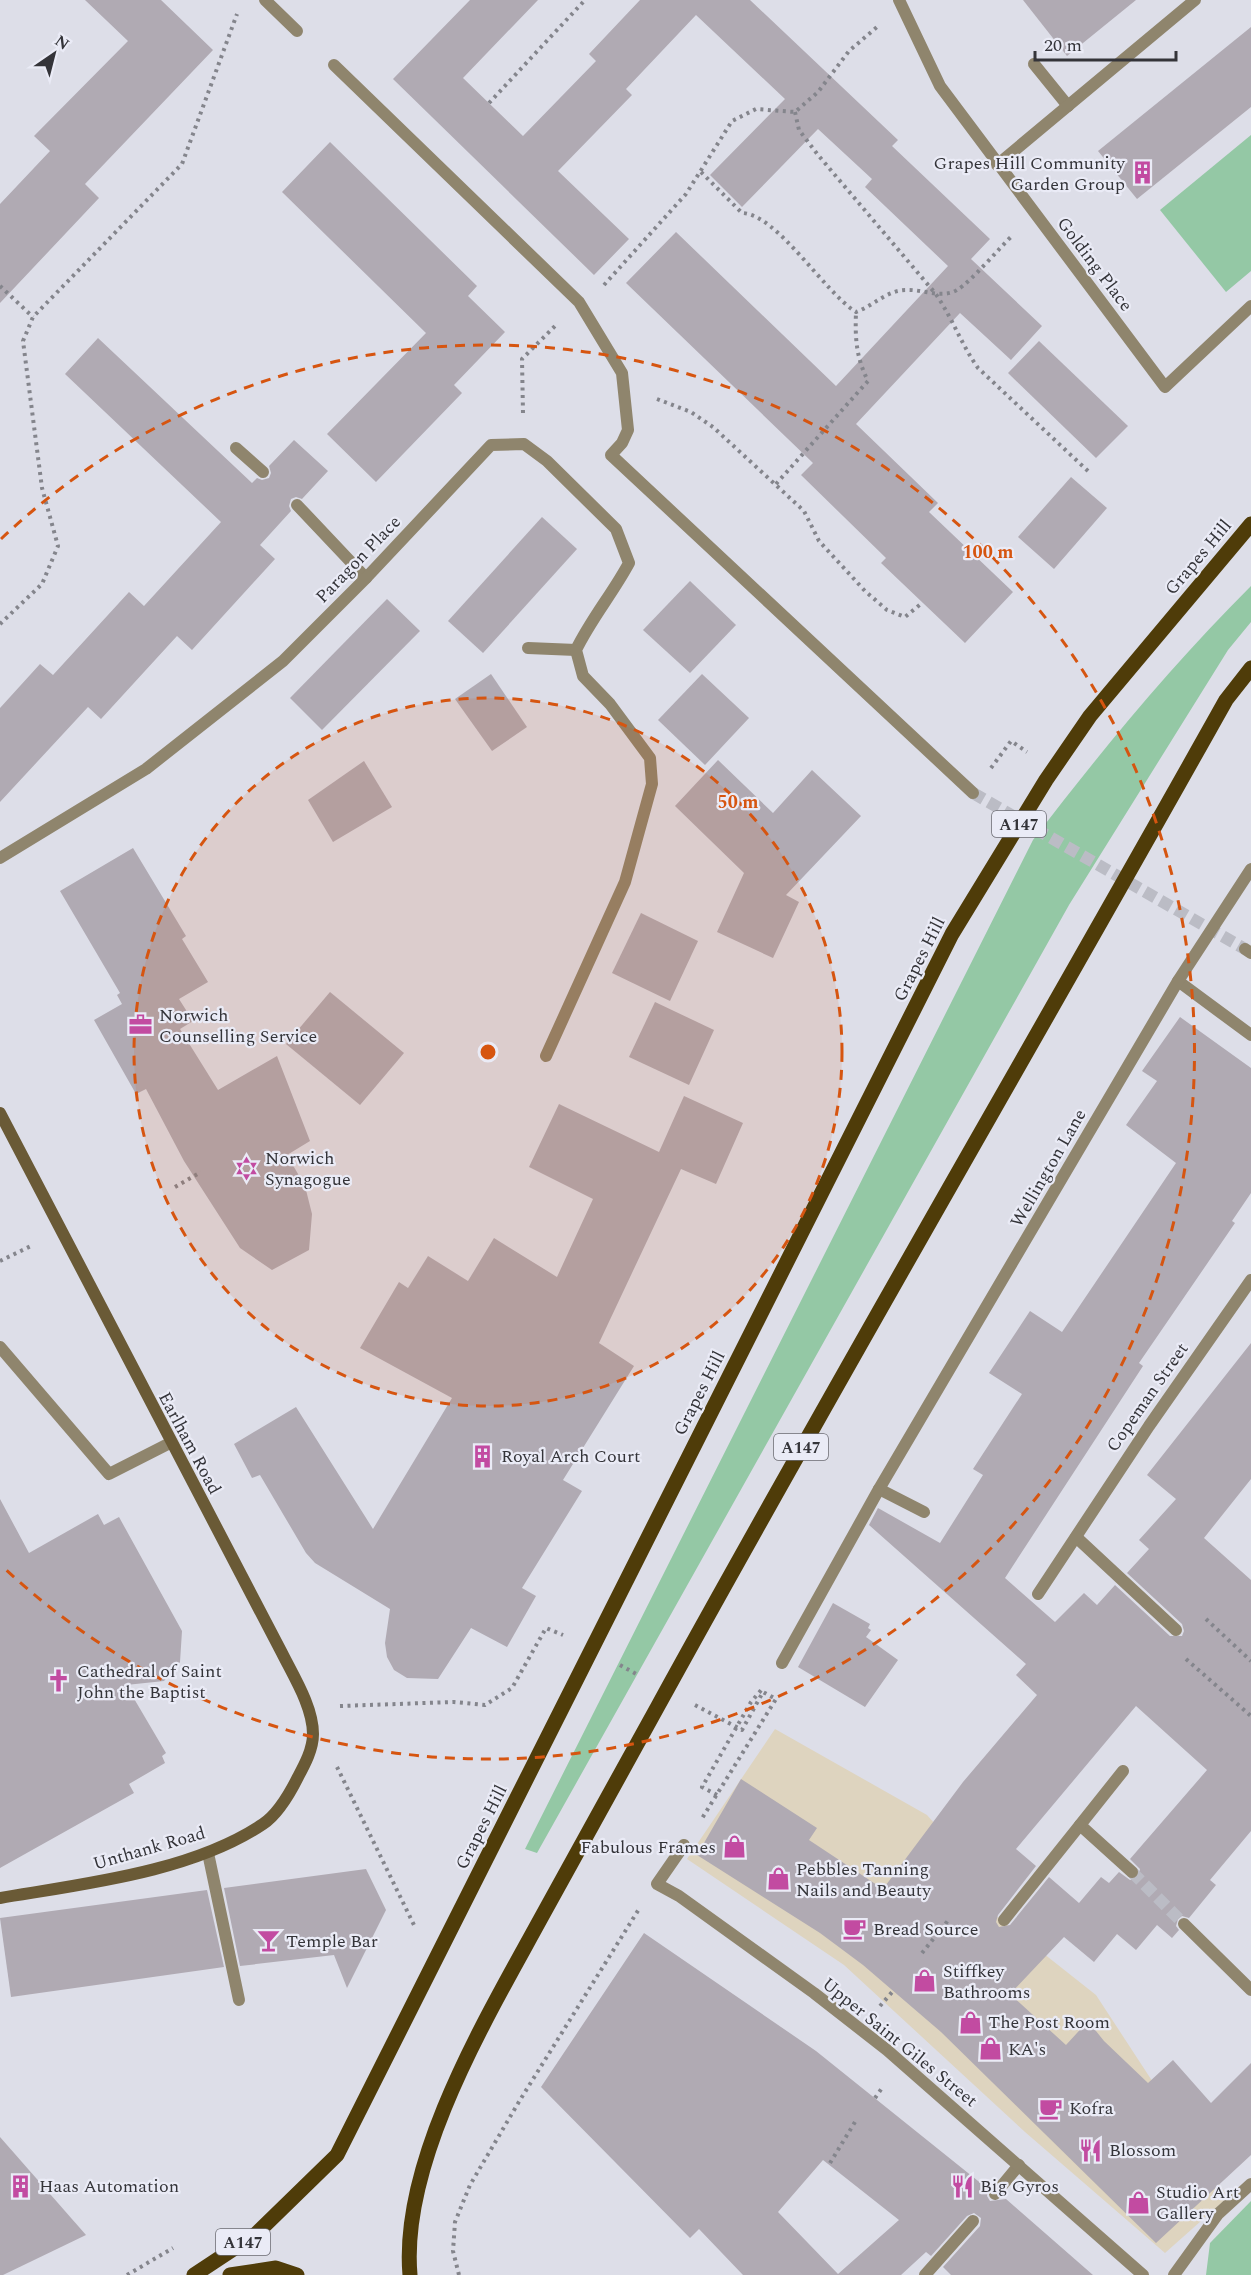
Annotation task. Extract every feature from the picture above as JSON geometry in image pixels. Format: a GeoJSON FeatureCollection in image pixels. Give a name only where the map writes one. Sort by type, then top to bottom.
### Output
{"type":"FeatureCollection","features":[{"type":"Feature","properties":{"kind":"main road","name":"Grapes Hill"},"geometry":{"type":"LineString","coordinates":[[194,2275],[256,2234],[337,2156],[952,934],[1046,780],[1090,716],[1251,524]]}},
{"type":"Feature","properties":{"kind":"main road","name":"A147"},"geometry":{"type":"LineString","coordinates":[[410,2275],[408,2250],[424,2156],[486,2019],[773,1496],[1067,985],[1226,700],[1251,668]]}},
{"type":"Feature","properties":{"kind":"main road","name":"Earlham Road"},"geometry":{"type":"LineString","coordinates":[[0,1113],[170,1443],[282,1653],[307,1707],[313,1733],[310,1754],[290,1793]]}},
{"type":"Feature","properties":{"kind":"main road","name":"Unthank Road"},"geometry":{"type":"LineString","coordinates":[[0,1898],[105,1881],[208,1853],[265,1823],[290,1793]]}},
{"type":"Feature","properties":{"kind":"main road","name":"A147"},"geometry":{"type":"LineString","coordinates":[[230,2275],[276,2268],[297,2275]]}},
{"type":"Feature","properties":{"kind":"street"},"geometry":{"type":"LineString","coordinates":[[266,0],[297,31]]}},
{"type":"Feature","properties":{"kind":"street"},"geometry":{"type":"LineString","coordinates":[[997,165],[1195,0]]}},
{"type":"Feature","properties":{"kind":"street","name":"Golding Place"},"geometry":{"type":"LineString","coordinates":[[900,5],[940,87],[1165,387],[1251,306]]}},
{"type":"Feature","properties":{"kind":"street"},"geometry":{"type":"LineString","coordinates":[[1035,64],[1068,106]]}},
{"type":"Feature","properties":{"kind":"street"},"geometry":{"type":"LineString","coordinates":[[334,65],[579,302],[622,373],[628,430],[622,443],[611,455],[973,793]]}},
{"type":"Feature","properties":{"kind":"street"},"geometry":{"type":"LineString","coordinates":[[524,444],[547,461],[616,529],[629,563],[613,592],[589,623],[576,650],[583,676],[610,704],[650,758],[652,784],[625,882],[546,1056]]}},
{"type":"Feature","properties":{"kind":"street","name":"Paragon Place"},"geometry":{"type":"LineString","coordinates":[[0,858],[146,769],[283,661],[366,578],[491,445],[524,444]]}},
{"type":"Feature","properties":{"kind":"street"},"geometry":{"type":"LineString","coordinates":[[236,448],[263,472]]}},
{"type":"Feature","properties":{"kind":"street"},"geometry":{"type":"LineString","coordinates":[[297,504],[366,578]]}},
{"type":"Feature","properties":{"kind":"street"},"geometry":{"type":"LineString","coordinates":[[528,648],[576,650]]}},
{"type":"Feature","properties":{"kind":"street","name":"Wellington Lane"},"geometry":{"type":"LineString","coordinates":[[782,1663],[879,1489],[1178,981],[1251,869]]}},
{"type":"Feature","properties":{"kind":"street"},"geometry":{"type":"LineString","coordinates":[[1178,981],[1251,1035]]}},
{"type":"Feature","properties":{"kind":"street","name":"Copeman Street"},"geometry":{"type":"LineString","coordinates":[[1038,1594],[1149,1426],[1251,1280]]}},
{"type":"Feature","properties":{"kind":"street"},"geometry":{"type":"LineString","coordinates":[[0,1347],[109,1474],[170,1443]]}},
{"type":"Feature","properties":{"kind":"street"},"geometry":{"type":"LineString","coordinates":[[879,1489],[924,1512]]}},
{"type":"Feature","properties":{"kind":"street"},"geometry":{"type":"LineString","coordinates":[[1076,1537],[1176,1630]]}},
{"type":"Feature","properties":{"kind":"street"},"geometry":{"type":"LineString","coordinates":[[1005,1920],[1123,1771]]}},
{"type":"Feature","properties":{"kind":"street"},"geometry":{"type":"LineString","coordinates":[[1080,1825],[1132,1872]]}},
{"type":"Feature","properties":{"kind":"street"},"geometry":{"type":"LineString","coordinates":[[657,1884],[684,1845]]}},
{"type":"Feature","properties":{"kind":"street"},"geometry":{"type":"LineString","coordinates":[[208,1853],[239,2000]]}},
{"type":"Feature","properties":{"kind":"street","name":"Upper Saint Giles Street"},"geometry":{"type":"LineString","coordinates":[[657,1884],[707,1916],[861,2029],[1143,2275]]}},
{"type":"Feature","properties":{"kind":"street"},"geometry":{"type":"LineString","coordinates":[[1184,1924],[1251,1990]]}},
{"type":"Feature","properties":{"kind":"street"},"geometry":{"type":"LineString","coordinates":[[995,2194],[1019,2165]]}},
{"type":"Feature","properties":{"kind":"street"},"geometry":{"type":"LineString","coordinates":[[1174,2275],[1218,2214],[1251,2184]]}},
{"type":"Feature","properties":{"kind":"street"},"geometry":{"type":"LineString","coordinates":[[925,2275],[973,2221]]}},
{"type":"Feature","properties":{"kind":"path"},"geometry":{"type":"LineString","coordinates":[[489,103],[585,0]]}},
{"type":"Feature","properties":{"kind":"path"},"geometry":{"type":"LineString","coordinates":[[524,444],[522,359],[579,302],[593,297],[686,194],[732,121],[756,109],[795,112],[818,92],[856,45],[900,5]]}},
{"type":"Feature","properties":{"kind":"path"},"geometry":{"type":"LineString","coordinates":[[0,624],[42,584],[58,546],[42,489],[29,371],[23,341],[33,317],[182,164],[239,11]]}},
{"type":"Feature","properties":{"kind":"path"},"geometry":{"type":"LineString","coordinates":[[795,112],[800,130],[818,155],[935,293],[951,316],[967,352],[978,368],[1089,472]]}},
{"type":"Feature","properties":{"kind":"path"},"geometry":{"type":"LineString","coordinates":[[701,172],[742,213],[751,214],[776,233],[823,278],[846,306],[856,312],[868,308],[883,296],[905,290],[935,293],[956,291],[1035,214]]}},
{"type":"Feature","properties":{"kind":"path"},"geometry":{"type":"LineString","coordinates":[[0,286],[33,317]]}},
{"type":"Feature","properties":{"kind":"path"},"geometry":{"type":"LineString","coordinates":[[776,484],[868,381],[858,362],[854,339],[856,312]]}},
{"type":"Feature","properties":{"kind":"path"},"geometry":{"type":"LineString","coordinates":[[622,373],[661,402],[691,412],[713,427],[804,511],[819,541],[887,610],[905,617],[922,603]]}},
{"type":"Feature","properties":{"kind":"path"},"geometry":{"type":"LineString","coordinates":[[176,1187],[201,1172]]}},
{"type":"Feature","properties":{"kind":"path"},"geometry":{"type":"LineString","coordinates":[[0,1261],[61,1232]]}},
{"type":"Feature","properties":{"kind":"path"},"geometry":{"type":"LineString","coordinates":[[1251,1661],[1206,1618],[1176,1630],[1176,1651],[1251,1716]]}},
{"type":"Feature","properties":{"kind":"path"},"geometry":{"type":"LineString","coordinates":[[307,1707],[454,1702],[485,1705],[512,1688],[546,1628],[560,1633]]}},
{"type":"Feature","properties":{"kind":"path"},"geometry":{"type":"LineString","coordinates":[[717,1795],[702,1787],[751,1702],[782,1663]]}},
{"type":"Feature","properties":{"kind":"path"},"geometry":{"type":"LineString","coordinates":[[705,1815],[776,1699],[763,1692],[742,1730]]}},
{"type":"Feature","properties":{"kind":"path"},"geometry":{"type":"LineString","coordinates":[[332,1759],[414,1925],[409,1935]]}},
{"type":"Feature","properties":{"kind":"path"},"geometry":{"type":"LineString","coordinates":[[459,2275],[453,2251],[454,2222],[470,2185],[520,2100],[657,1884]]}},
{"type":"Feature","properties":{"kind":"path"},"geometry":{"type":"LineString","coordinates":[[922,1953],[950,1918]]}},
{"type":"Feature","properties":{"kind":"path"},"geometry":{"type":"LineString","coordinates":[[830,2163],[855,2122]]}},
{"type":"Feature","properties":{"kind":"path"},"geometry":{"type":"LineString","coordinates":[[127,2275],[180,2243]]}},
{"type":"Feature","properties":{"kind":"shaded area"},"geometry":{"type":"Polygon","coordinates":[[[775,1729],[927,1815],[983,1878],[971,1896],[1096,1995],[1228,2197],[1165,2253],[1025,2132],[844,1965],[687,1859],[775,1729]]]}},
{"type":"Feature","properties":{"kind":"green space"},"geometry":{"type":"Polygon","coordinates":[[[1251,135],[1251,271],[1226,292],[1160,210],[1251,135]]]}},
{"type":"Feature","properties":{"kind":"green space"},"geometry":{"type":"Polygon","coordinates":[[[1251,586],[1251,622],[1228,650],[1069,905],[537,1853],[525,1849],[1033,840],[1085,774],[1192,647],[1251,586]]]}},
{"type":"Feature","properties":{"kind":"green space"},"geometry":{"type":"Polygon","coordinates":[[[1251,2201],[1251,2275],[1206,2275],[1210,2243],[1251,2201]]]}},
{"type":"Feature","properties":{"kind":"building"},"geometry":{"type":"Polygon","coordinates":[[[85,0],[161,0],[213,50],[85,184],[99,198],[0,303],[0,204],[50,151],[34,136],[128,41],[85,0]]]}},
{"type":"Feature","properties":{"kind":"building"},"geometry":{"type":"Polygon","coordinates":[[[470,0],[538,0],[463,78],[523,136],[596,61],[589,54],[640,0],[750,0],[898,140],[892,146],[990,239],[971,259],[1042,326],[1011,360],[960,313],[856,424],[938,503],[929,512],[1013,592],[965,643],[881,563],[886,558],[801,475],[813,463],[626,283],[676,232],[836,386],[948,266],[865,187],[872,179],[818,129],[742,207],[710,175],[785,99],[696,15],[626,89],[632,95],[558,171],[629,239],[594,275],[393,79],[470,0]]]}},
{"type":"Feature","properties":{"kind":"building"},"geometry":{"type":"Polygon","coordinates":[[[1023,0],[1136,0],[1067,56],[1023,0]]]}},
{"type":"Feature","properties":{"kind":"building"},"geometry":{"type":"Polygon","coordinates":[[[1251,27],[1251,107],[1137,199],[1098,151],[1251,27]]]}},
{"type":"Feature","properties":{"kind":"building"},"geometry":{"type":"Polygon","coordinates":[[[330,142],[477,286],[468,296],[505,332],[454,385],[462,393],[376,482],[327,434],[426,333],[282,192],[330,142]]]}},
{"type":"Feature","properties":{"kind":"building"},"geometry":{"type":"Polygon","coordinates":[[[98,338],[252,483],[257,478],[262,480],[269,478],[271,473],[269,466],[294,440],[328,471],[302,499],[296,497],[291,499],[289,506],[291,511],[260,545],[275,559],[192,650],[177,636],[101,719],[88,707],[0,802],[0,708],[40,664],[53,675],[129,592],[144,606],[221,522],[65,374],[98,338]]]}},
{"type":"Feature","properties":{"kind":"building"},"geometry":{"type":"Polygon","coordinates":[[[1039,341],[1128,426],[1096,458],[1008,373],[1039,341]]]}},
{"type":"Feature","properties":{"kind":"building"},"geometry":{"type":"Polygon","coordinates":[[[1071,477],[1107,508],[1054,569],[1018,537],[1071,477]]]}},
{"type":"Feature","properties":{"kind":"building"},"geometry":{"type":"Polygon","coordinates":[[[542,517],[577,549],[483,653],[448,621],[542,517]]]}},
{"type":"Feature","properties":{"kind":"building"},"geometry":{"type":"Polygon","coordinates":[[[690,581],[736,625],[690,673],[643,630],[690,581]]]}},
{"type":"Feature","properties":{"kind":"building"},"geometry":{"type":"Polygon","coordinates":[[[387,599],[420,631],[322,730],[290,698],[387,599]]]}},
{"type":"Feature","properties":{"kind":"building"},"geometry":{"type":"Polygon","coordinates":[[[491,674],[527,727],[492,751],[455,699],[491,674]]]}},
{"type":"Feature","properties":{"kind":"building"},"geometry":{"type":"Polygon","coordinates":[[[702,674],[749,718],[705,765],[658,720],[702,674]]]}},
{"type":"Feature","properties":{"kind":"building"},"geometry":{"type":"Polygon","coordinates":[[[718,760],[773,813],[812,770],[861,816],[786,895],[799,902],[773,958],[717,932],[744,873],[675,806],[718,760]]]}},
{"type":"Feature","properties":{"kind":"building"},"geometry":{"type":"Polygon","coordinates":[[[364,761],[392,807],[333,842],[308,800],[364,761]]]}},
{"type":"Feature","properties":{"kind":"building"},"geometry":{"type":"Polygon","coordinates":[[[133,848],[186,936],[182,939],[208,982],[179,999],[193,1021],[180,1029],[218,1090],[277,1056],[310,1141],[287,1155],[305,1186],[312,1214],[309,1250],[272,1270],[240,1248],[184,1161],[146,1089],[136,1094],[94,1020],[122,1004],[117,995],[120,993],[60,891],[133,848]]]}},
{"type":"Feature","properties":{"kind":"building"},"geometry":{"type":"Polygon","coordinates":[[[641,913],[698,941],[670,1001],[612,973],[641,913]]]}},
{"type":"Feature","properties":{"kind":"building"},"geometry":{"type":"Polygon","coordinates":[[[330,992],[404,1053],[360,1105],[286,1044],[330,992]]]}},
{"type":"Feature","properties":{"kind":"building"},"geometry":{"type":"Polygon","coordinates":[[[655,1002],[714,1030],[689,1085],[629,1057],[655,1002]]]}},
{"type":"Feature","properties":{"kind":"building"},"geometry":{"type":"Polygon","coordinates":[[[1180,1017],[1251,1068],[1251,1193],[1232,1221],[1235,1223],[1139,1363],[1143,1366],[1005,1578],[1055,1622],[1084,1593],[1097,1605],[1115,1585],[1170,1636],[1182,1636],[1184,1631],[1182,1624],[1127,1573],[1149,1549],[1139,1540],[1176,1499],[1147,1475],[1251,1343],[1251,1479],[1204,1538],[1251,1580],[1251,1831],[1210,1880],[1216,1885],[1189,1918],[1182,1916],[1178,1919],[1176,1926],[1179,1930],[1172,1938],[1157,1925],[1136,1950],[1117,1934],[1094,1962],[1064,1937],[1010,1994],[1066,2045],[1088,2021],[1104,2041],[1148,2083],[1173,2060],[1211,2103],[1251,2063],[1251,2155],[1156,2243],[941,2032],[863,1965],[820,1933],[697,1855],[741,1779],[817,1828],[809,1840],[883,1889],[963,1782],[1037,1695],[1016,1675],[1026,1664],[869,1525],[878,1508],[940,1543],[983,1475],[973,1469],[1022,1394],[989,1373],[1030,1311],[1062,1332],[1176,1163],[1126,1125],[1157,1081],[1142,1071],[1180,1017]],[[1136,1706],[1016,1849],[1036,1866],[998,1915],[996,1922],[999,1927],[1010,1925],[1049,1877],[1079,1903],[1101,1877],[1109,1883],[1119,1872],[1130,1880],[1138,1878],[1140,1869],[1130,1859],[1207,1770],[1136,1706]]]}},
{"type":"Feature","properties":{"kind":"building","name":"Royal Arch Court"},"geometry":{"type":"Polygon","coordinates":[[[684,1096],[743,1123],[716,1184],[681,1169],[599,1343],[634,1366],[563,1480],[582,1491],[522,1588],[536,1596],[507,1647],[471,1628],[438,1679],[407,1678],[394,1670],[387,1657],[385,1643],[390,1609],[315,1563],[306,1553],[260,1475],[252,1478],[234,1444],[296,1407],[373,1529],[452,1398],[360,1348],[399,1282],[408,1288],[428,1256],[468,1281],[494,1238],[557,1277],[593,1199],[529,1167],[559,1104],[659,1152],[684,1096]]]}},
{"type":"Feature","properties":{"kind":"building","name":"Cathedral of Saint John the Baptist"},"geometry":{"type":"Polygon","coordinates":[[[0,1499],[29,1553],[98,1514],[104,1525],[119,1517],[182,1631],[180,1662],[164,1681],[126,1685],[166,1753],[162,1756],[165,1763],[129,1784],[134,1793],[0,1868],[0,1499]]]}},
{"type":"Feature","properties":{"kind":"building"},"geometry":{"type":"Polygon","coordinates":[[[833,1603],[870,1624],[868,1628],[871,1630],[866,1637],[898,1660],[865,1707],[798,1667],[833,1603]]]}},
{"type":"Feature","properties":{"kind":"building","name":"Temple Bar"},"geometry":{"type":"Polygon","coordinates":[[[366,1869],[386,1910],[347,1988],[334,1955],[240,1966],[224,1888],[366,1869]]]}},
{"type":"Feature","properties":{"kind":"building"},"geometry":{"type":"Polygon","coordinates":[[[207,1890],[224,1967],[11,1997],[0,1918],[207,1890]]]}},
{"type":"Feature","properties":{"kind":"building"},"geometry":{"type":"Polygon","coordinates":[[[644,1933],[816,2051],[988,2189],[987,2196],[990,2201],[1006,2199],[1093,2275],[951,2275],[943,2267],[980,2226],[981,2218],[974,2213],[967,2216],[931,2256],[926,2252],[901,2275],[743,2275],[699,2229],[690,2238],[541,2087],[644,1933]],[[823,2160],[778,2212],[838,2274],[899,2220],[823,2160]]]}},
{"type":"Feature","properties":{"kind":"building","name":"Haas Automation"},"geometry":{"type":"Polygon","coordinates":[[[0,2137],[86,2235],[3,2275],[0,2275],[0,2137]]]}},
{"type":"Feature","properties":{"kind":"tunnel"},"geometry":{"type":"LineString","coordinates":[[973,793],[1245,949]]}},
{"type":"Feature","properties":{"kind":"tunnel"},"geometry":{"type":"LineString","coordinates":[[1132,1872],[1184,1924]]}},
{"type":"Feature","properties":{"kind":"place","name":"Grapes Hill Community Garden Group"},"geometry":{"type":"Point","coordinates":[1143,173]}},
{"type":"Feature","properties":{"kind":"place","name":"Norwich Counselling Service"},"geometry":{"type":"Point","coordinates":[141,1025]}},
{"type":"Feature","properties":{"kind":"place","name":"Norwich Synagogue"},"geometry":{"type":"Point","coordinates":[247,1168]}},
{"type":"Feature","properties":{"kind":"place","name":"Royal Arch Court"},"geometry":{"type":"Point","coordinates":[483,1456]}},
{"type":"Feature","properties":{"kind":"place","name":"Cathedral of Saint John the Baptist"},"geometry":{"type":"Point","coordinates":[59,1681]}},
{"type":"Feature","properties":{"kind":"place","name":"Fabulous Frames"},"geometry":{"type":"Point","coordinates":[734,1847]}},
{"type":"Feature","properties":{"kind":"place","name":"Pebbles Tanning Nails and Beauty"},"geometry":{"type":"Point","coordinates":[778,1879]}},
{"type":"Feature","properties":{"kind":"place","name":"Bread Source"},"geometry":{"type":"Point","coordinates":[855,1929]}},
{"type":"Feature","properties":{"kind":"place","name":"Temple Bar"},"geometry":{"type":"Point","coordinates":[268,1941]}},
{"type":"Feature","properties":{"kind":"place","name":"Stiffkey Bathrooms"},"geometry":{"type":"Point","coordinates":[925,1981]}},
{"type":"Feature","properties":{"kind":"place","name":"The Post Room"},"geometry":{"type":"Point","coordinates":[970,2022]}},
{"type":"Feature","properties":{"kind":"place","name":"KA's"},"geometry":{"type":"Point","coordinates":[990,2049]}},
{"type":"Feature","properties":{"kind":"place","name":"Kofra"},"geometry":{"type":"Point","coordinates":[1051,2108]}},
{"type":"Feature","properties":{"kind":"place","name":"Blossom"},"geometry":{"type":"Point","coordinates":[1091,2150]}},
{"type":"Feature","properties":{"kind":"place","name":"Haas Automation"},"geometry":{"type":"Point","coordinates":[21,2186]}},
{"type":"Feature","properties":{"kind":"place","name":"Big Gyros"},"geometry":{"type":"Point","coordinates":[962,2186]}},
{"type":"Feature","properties":{"kind":"place","name":"Studio Art Gallery"},"geometry":{"type":"Point","coordinates":[1138,2202]}}]}
